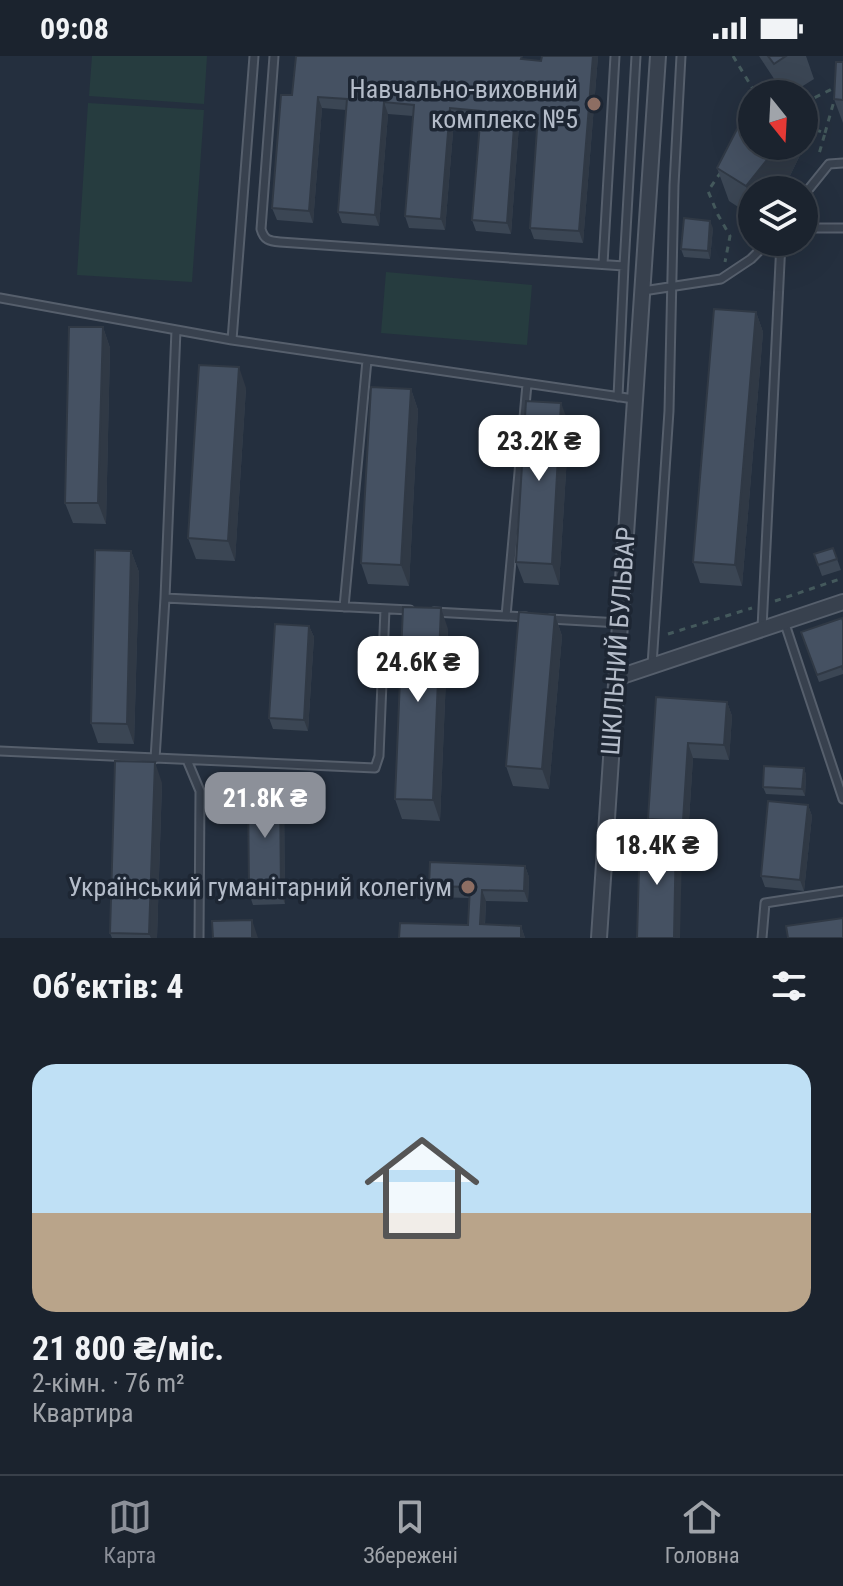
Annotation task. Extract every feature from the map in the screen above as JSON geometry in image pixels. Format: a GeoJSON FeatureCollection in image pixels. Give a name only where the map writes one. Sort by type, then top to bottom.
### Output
{"type":"FeatureCollection","features":[{"type":"Feature","properties":{"kind":"street","name":"ШКІЛЬНИЙ БУЛЬВАР"},"geometry":{"type":"LineString","coordinates":[[599,938],[658,56]]}},
{"type":"Feature","properties":{"kind":"street"},"geometry":{"type":"LineString","coordinates":[[616,678],[843,602]]}},
{"type":"Feature","properties":{"kind":"lane"},"geometry":{"type":"LineString","coordinates":[[232,340],[254,56]]}},
{"type":"Feature","properties":{"kind":"lane"},"geometry":{"type":"LineString","coordinates":[[274,56],[261,229],[268,240],[624,266]]}},
{"type":"Feature","properties":{"kind":"lane"},"geometry":{"type":"LineString","coordinates":[[603,264],[615,56]]}},
{"type":"Feature","properties":{"kind":"lane"},"geometry":{"type":"LineString","coordinates":[[618,397],[636,56]]}},
{"type":"Feature","properties":{"kind":"lane"},"geometry":{"type":"LineString","coordinates":[[652,666],[669,411],[674,185],[681,56]]}},
{"type":"Feature","properties":{"kind":"lane"},"geometry":{"type":"LineString","coordinates":[[818,177],[829,164],[843,163]]}},
{"type":"Feature","properties":{"kind":"lane"},"geometry":{"type":"LineString","coordinates":[[818,228],[843,228]]}},
{"type":"Feature","properties":{"kind":"lane"},"geometry":{"type":"LineString","coordinates":[[643,291],[721,279],[754,256]]}},
{"type":"Feature","properties":{"kind":"lane"},"geometry":{"type":"LineString","coordinates":[[762,628],[780,256]]}},
{"type":"Feature","properties":{"kind":"lane"},"geometry":{"type":"LineString","coordinates":[[0,298],[232,340],[634,399]]}},
{"type":"Feature","properties":{"kind":"lane"},"geometry":{"type":"LineString","coordinates":[[155,759],[176,330]]}},
{"type":"Feature","properties":{"kind":"lane"},"geometry":{"type":"LineString","coordinates":[[344,607],[367,360]]}},
{"type":"Feature","properties":{"kind":"lane"},"geometry":{"type":"LineString","coordinates":[[506,616],[527,384]]}},
{"type":"Feature","properties":{"kind":"lane"},"geometry":{"type":"LineString","coordinates":[[165,598],[415,611]]}},
{"type":"Feature","properties":{"kind":"lane"},"geometry":{"type":"LineString","coordinates":[[0,751],[375,768],[379,756],[385,609]]}},
{"type":"Feature","properties":{"kind":"lane"},"geometry":{"type":"LineString","coordinates":[[430,612],[620,623]]}},
{"type":"Feature","properties":{"kind":"lane"},"geometry":{"type":"LineString","coordinates":[[784,621],[843,799]]}},
{"type":"Feature","properties":{"kind":"lane"},"geometry":{"type":"LineString","coordinates":[[187,760],[200,791],[199,938]]}},
{"type":"Feature","properties":{"kind":"lane"},"geometry":{"type":"LineString","coordinates":[[762,938],[765,903],[843,891]]}},
{"type":"Feature","properties":{"kind":"path"},"geometry":{"type":"LineString","coordinates":[[733,56],[748,80]]}},
{"type":"Feature","properties":{"kind":"path"},"geometry":{"type":"LineString","coordinates":[[813,176],[838,86],[818,96]]}},
{"type":"Feature","properties":{"kind":"path"},"geometry":{"type":"LineString","coordinates":[[818,131],[825,133]]}},
{"type":"Feature","properties":{"kind":"path"},"geometry":{"type":"LineString","coordinates":[[721,279],[730,236],[708,191],[726,167]]}},
{"type":"Feature","properties":{"kind":"path"},"geometry":{"type":"LineString","coordinates":[[653,639],[843,578]]}},
{"type":"Feature","properties":{"kind":"green space"},"geometry":{"type":"Polygon","coordinates":[[[92,56],[207,56],[204,104],[89,96],[92,56]]]}},
{"type":"Feature","properties":{"kind":"green space"},"geometry":{"type":"Polygon","coordinates":[[[88,103],[204,110],[192,282],[77,275],[88,103]]]}},
{"type":"Feature","properties":{"kind":"green space"},"geometry":{"type":"Polygon","coordinates":[[[386,272],[532,285],[527,345],[381,333],[386,272]]]}},
{"type":"Feature","properties":{"kind":"building"},"geometry":{"type":"Polygon","coordinates":[[[296,56],[522,56],[521,59],[541,61],[542,56],[593,56],[579,231],[530,228],[538,115],[515,113],[507,223],[472,220],[481,111],[450,108],[441,219],[405,216],[414,105],[384,102],[375,215],[338,212],[347,99],[318,97],[309,211],[272,208],[281,95],[292,95],[296,56]]]}},
{"type":"Feature","properties":{"kind":"building"},"geometry":{"type":"Polygon","coordinates":[[[768,56],[786,56],[774,64],[768,56]]]}},
{"type":"Feature","properties":{"kind":"building"},"geometry":{"type":"Polygon","coordinates":[[[836,62],[843,62],[843,100],[834,99],[836,62]]]}},
{"type":"Feature","properties":{"kind":"building"},"geometry":{"type":"Polygon","coordinates":[[[737,129],[738,160],[767,160],[754,176],[738,176],[738,181],[717,168],[737,129]]]}},
{"type":"Feature","properties":{"kind":"building"},"geometry":{"type":"Polygon","coordinates":[[[684,218],[710,221],[708,251],[681,249],[684,218]]]}},
{"type":"Feature","properties":{"kind":"building"},"geometry":{"type":"Polygon","coordinates":[[[714,309],[756,312],[735,565],[693,562],[714,309]]]}},
{"type":"Feature","properties":{"kind":"building"},"geometry":{"type":"Polygon","coordinates":[[[69,327],[103,327],[98,503],[65,503],[69,327]]]}},
{"type":"Feature","properties":{"kind":"building"},"geometry":{"type":"Polygon","coordinates":[[[199,365],[239,367],[228,541],[188,538],[199,365]]]}},
{"type":"Feature","properties":{"kind":"building"},"geometry":{"type":"Polygon","coordinates":[[[371,387],[411,389],[401,565],[361,563],[371,387]]]}},
{"type":"Feature","properties":{"kind":"building"},"geometry":{"type":"Polygon","coordinates":[[[526,401],[561,403],[552,564],[516,562],[526,401]]]}},
{"type":"Feature","properties":{"kind":"building"},"geometry":{"type":"Polygon","coordinates":[[[833,548],[837,559],[818,565],[814,554],[833,548]]]}},
{"type":"Feature","properties":{"kind":"building"},"geometry":{"type":"Polygon","coordinates":[[[95,550],[131,551],[127,724],[91,723],[95,550]]]}},
{"type":"Feature","properties":{"kind":"building"},"geometry":{"type":"Polygon","coordinates":[[[403,607],[441,608],[433,800],[395,799],[403,607]]]}},
{"type":"Feature","properties":{"kind":"building"},"geometry":{"type":"Polygon","coordinates":[[[519,612],[555,615],[542,769],[506,766],[519,612]]]}},
{"type":"Feature","properties":{"kind":"building"},"geometry":{"type":"Polygon","coordinates":[[[842,618],[843,670],[842,666],[817,675],[801,632],[842,618]]]}},
{"type":"Feature","properties":{"kind":"building"},"geometry":{"type":"Polygon","coordinates":[[[275,624],[309,626],[304,720],[269,718],[275,624]]]}},
{"type":"Feature","properties":{"kind":"building"},"geometry":{"type":"Polygon","coordinates":[[[656,697],[727,702],[724,745],[688,743],[683,821],[648,819],[656,697]]]}},
{"type":"Feature","properties":{"kind":"building"},"geometry":{"type":"Polygon","coordinates":[[[115,761],[155,762],[149,934],[110,933],[115,761]]]}},
{"type":"Feature","properties":{"kind":"building"},"geometry":{"type":"Polygon","coordinates":[[[764,766],[804,768],[802,789],[763,787],[764,766]]]}},
{"type":"Feature","properties":{"kind":"building"},"geometry":{"type":"Polygon","coordinates":[[[280,786],[281,893],[249,893],[248,787],[280,786]]]}},
{"type":"Feature","properties":{"kind":"building"},"geometry":{"type":"Polygon","coordinates":[[[768,801],[808,805],[800,880],[761,876],[768,801]]]}},
{"type":"Feature","properties":{"kind":"building"},"geometry":{"type":"Polygon","coordinates":[[[640,835],[676,836],[674,938],[637,938],[640,835]]]}},
{"type":"Feature","properties":{"kind":"building"},"geometry":{"type":"Polygon","coordinates":[[[430,862],[525,866],[524,891],[482,890],[480,924],[521,926],[521,938],[399,938],[400,923],[468,925],[470,887],[429,886],[430,862]]]}},
{"type":"Feature","properties":{"kind":"building"},"geometry":{"type":"Polygon","coordinates":[[[843,918],[843,938],[788,938],[786,926],[843,918]]]}},
{"type":"Feature","properties":{"kind":"building"},"geometry":{"type":"Polygon","coordinates":[[[252,920],[252,938],[213,938],[212,921],[252,920]]]}},
{"type":"Feature","properties":{"kind":"place","name":"Навчально-виховний комплекс №5"},"geometry":{"type":"Point","coordinates":[594,104]}},
{"type":"Feature","properties":{"kind":"place","name":"Український гуманітарний колегіум"},"geometry":{"type":"Point","coordinates":[468,887]}}]}
